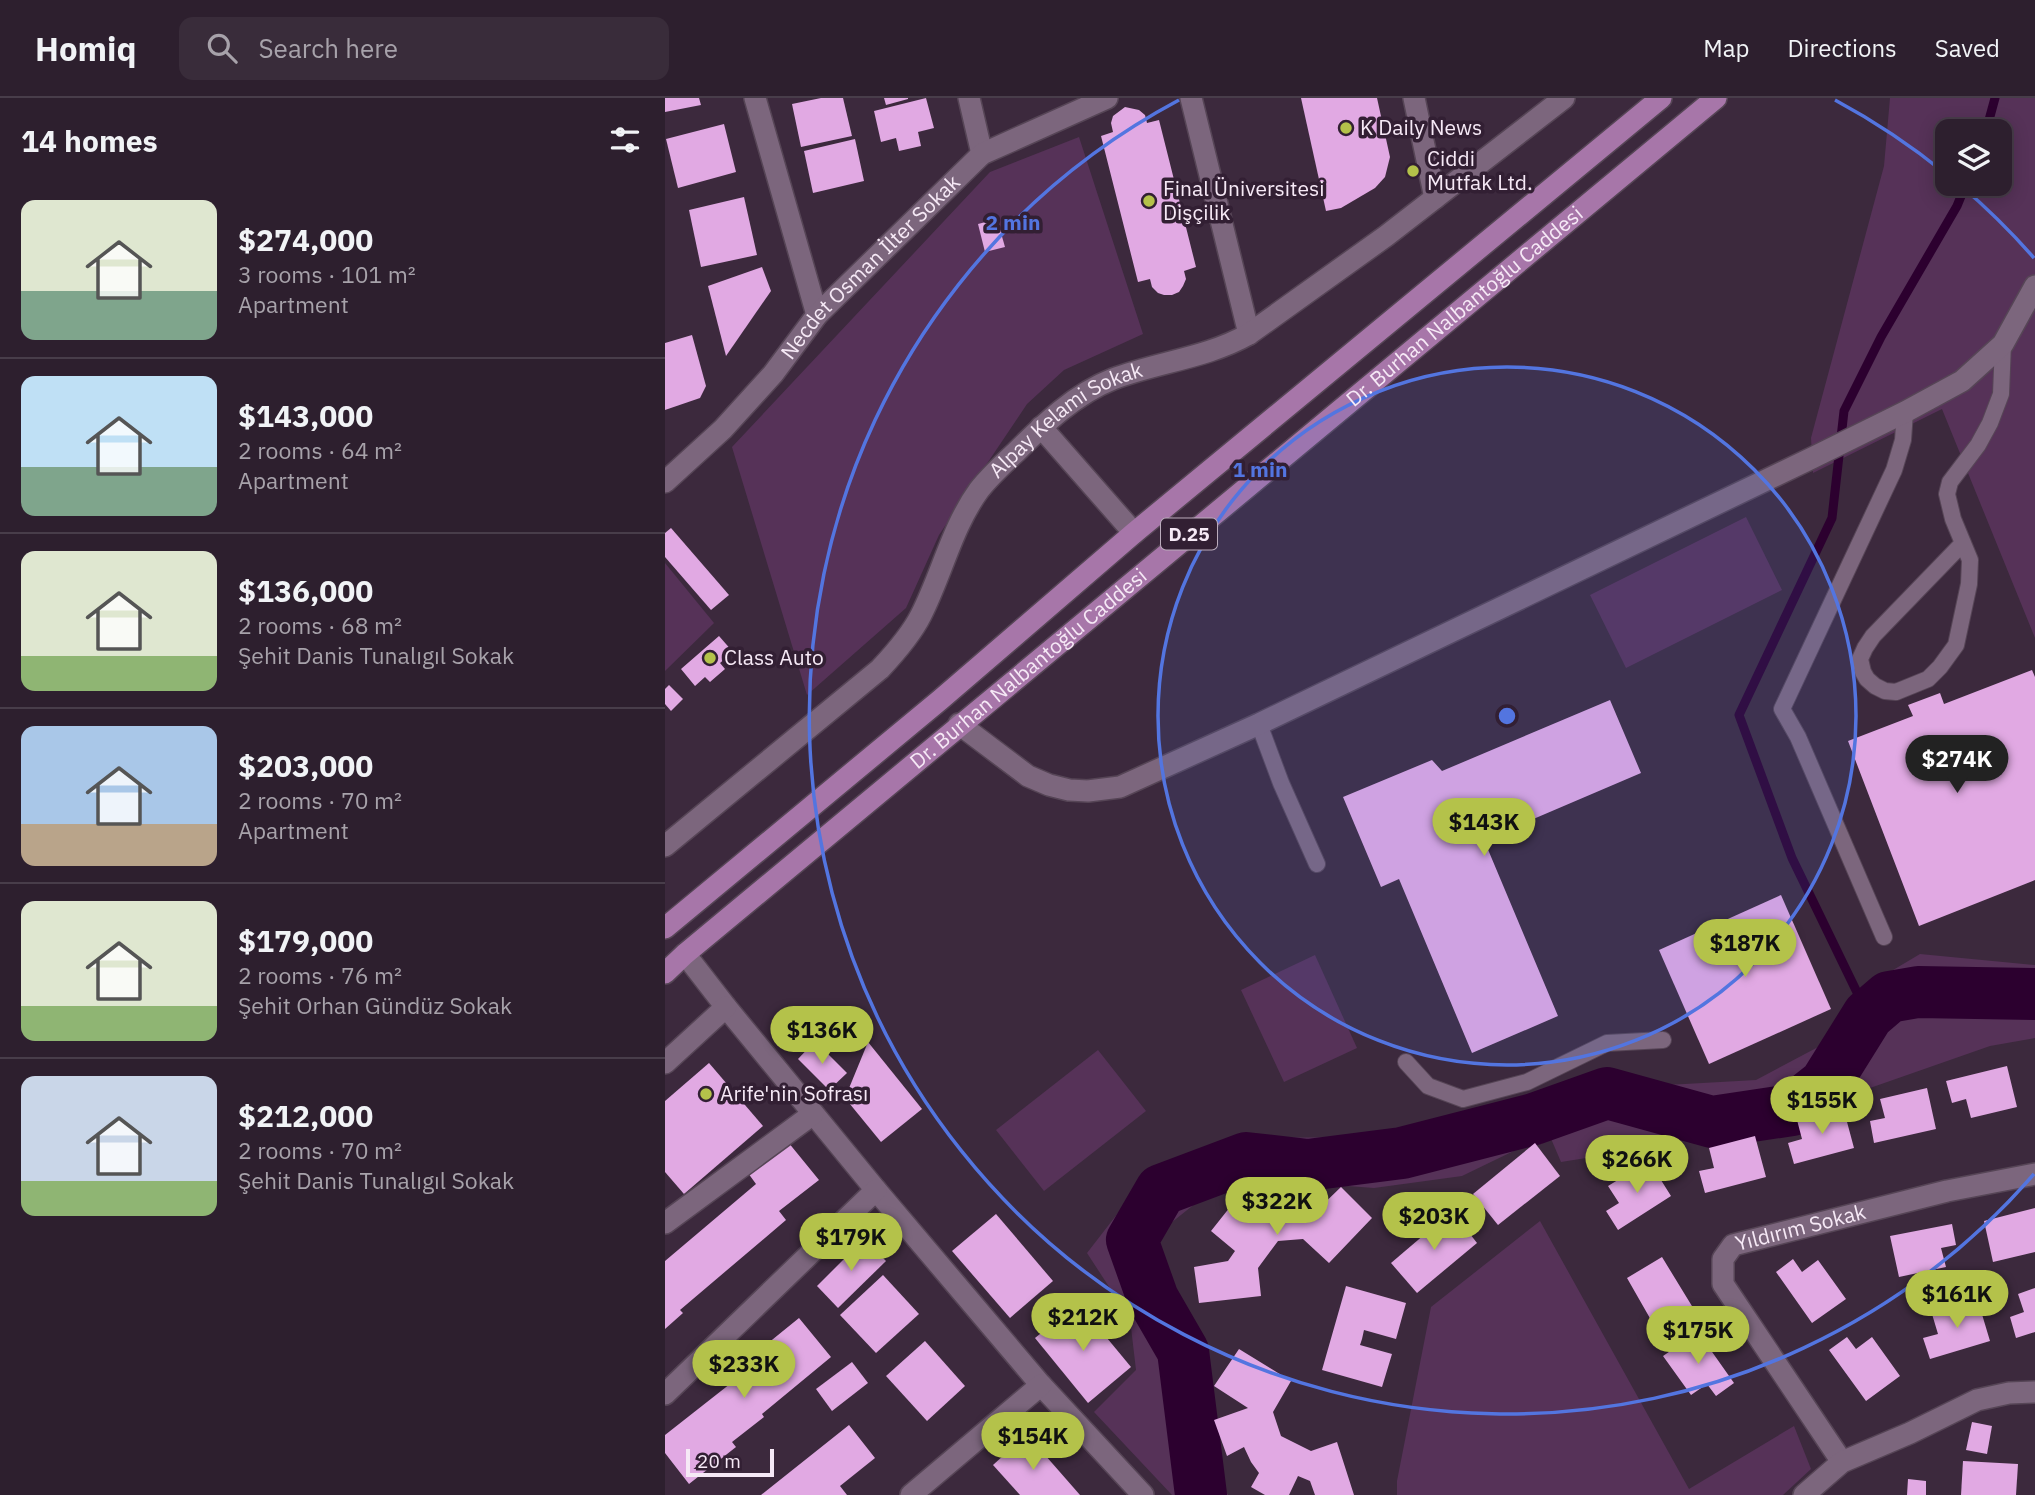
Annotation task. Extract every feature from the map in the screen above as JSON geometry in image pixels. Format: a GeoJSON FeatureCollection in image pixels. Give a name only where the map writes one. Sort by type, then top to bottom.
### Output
{"type":"FeatureCollection","features":[{"type":"Feature","properties":{"kind":"main road","name":"Dr. Burhan Nalbantoğlu Caddesi"},"geometry":{"type":"LineString","coordinates":[[665,928],[930,709],[1134,533],[1661,98]]}},
{"type":"Feature","properties":{"kind":"main road","name":"Dr. Burhan Nalbantoğlu Caddesi"},"geometry":{"type":"LineString","coordinates":[[665,973],[959,724],[1716,98]]}},
{"type":"Feature","properties":{"kind":"street"},"geometry":{"type":"LineString","coordinates":[[755,98],[817,315]]}},
{"type":"Feature","properties":{"kind":"street"},"geometry":{"type":"LineString","coordinates":[[969,98],[982,154]]}},
{"type":"Feature","properties":{"kind":"street","name":"Necdet Osman İlter Sokak"},"geometry":{"type":"LineString","coordinates":[[665,482],[723,429],[773,374],[817,315],[982,154],[1107,98]]}},
{"type":"Feature","properties":{"kind":"street"},"geometry":{"type":"LineString","coordinates":[[1191,98],[1249,334]]}},
{"type":"Feature","properties":{"kind":"street"},"geometry":{"type":"LineString","coordinates":[[1414,98],[1435,198]]}},
{"type":"Feature","properties":{"kind":"street","name":"Alpay Kelami Sokak"},"geometry":{"type":"LineString","coordinates":[[665,846],[880,670],[921,615],[960,521],[969,506],[992,474],[1041,427],[1093,389],[1113,379],[1216,349],[1249,334],[1386,236],[1564,98]]}},
{"type":"Feature","properties":{"kind":"street"},"geometry":{"type":"LineString","coordinates":[[959,724],[1028,776],[1049,785],[1088,791],[1120,787],[1259,724],[1812,458],[1962,381],[2003,344],[2035,286]]}},
{"type":"Feature","properties":{"kind":"street"},"geometry":{"type":"LineString","coordinates":[[1041,427],[1134,533]]}},
{"type":"Feature","properties":{"kind":"street"},"geometry":{"type":"LineString","coordinates":[[685,954],[876,1191],[1041,1385],[1143,1495]]}},
{"type":"Feature","properties":{"kind":"street"},"geometry":{"type":"LineString","coordinates":[[665,1063],[726,1007]]}},
{"type":"Feature","properties":{"kind":"street"},"geometry":{"type":"LineString","coordinates":[[665,1223],[813,1114]]}},
{"type":"Feature","properties":{"kind":"street","name":"Yıldırım Sokak"},"geometry":{"type":"LineString","coordinates":[[1842,1462],[1723,1284],[1723,1259],[1733,1245],[1947,1192],[2035,1174]]}},
{"type":"Feature","properties":{"kind":"street"},"geometry":{"type":"LineString","coordinates":[[665,1394],[876,1191]]}},
{"type":"Feature","properties":{"kind":"street"},"geometry":{"type":"LineString","coordinates":[[911,1495],[1041,1385]]}},
{"type":"Feature","properties":{"kind":"street"},"geometry":{"type":"LineString","coordinates":[[1804,1495],[1842,1462],[1977,1400],[2009,1393],[2035,1392]]}},
{"type":"Feature","properties":{"kind":"lane"},"geometry":{"type":"LineString","coordinates":[[1963,543],[1873,636],[1865,648],[1860,659],[1863,672],[1867,680],[1875,686],[1896,692],[1929,679],[1956,645],[1969,584],[1971,560],[1947,494],[1950,482],[1978,445],[1990,423],[2001,394],[2003,344]]}},
{"type":"Feature","properties":{"kind":"lane"},"geometry":{"type":"LineString","coordinates":[[1884,937],[1798,737],[1782,709],[1894,470],[1903,440],[1905,412]]}},
{"type":"Feature","properties":{"kind":"lane"},"geometry":{"type":"LineString","coordinates":[[1259,724],[1281,783],[1317,864]]}},
{"type":"Feature","properties":{"kind":"lane"},"geometry":{"type":"LineString","coordinates":[[1406,1062],[1428,1086],[1464,1099],[1528,1082],[1607,1043],[1663,1040]]}},
{"type":"Feature","properties":{"kind":"shaded area"},"geometry":{"type":"Polygon","coordinates":[[[1890,98],[2035,98],[2035,638],[1942,409],[1813,473],[1811,438],[1884,166],[1890,98]]]}},
{"type":"Feature","properties":{"kind":"shaded area"},"geometry":{"type":"Polygon","coordinates":[[[1079,137],[1143,334],[1064,370],[1027,404],[939,535],[906,608],[807,695],[732,447],[990,172],[1079,137]]]}},
{"type":"Feature","properties":{"kind":"shaded area"},"geometry":{"type":"Polygon","coordinates":[[[1746,517],[1782,590],[1626,668],[1590,595],[1746,517]]]}},
{"type":"Feature","properties":{"kind":"shaded area"},"geometry":{"type":"Polygon","coordinates":[[[665,563],[714,623],[665,671],[665,563]]]}},
{"type":"Feature","properties":{"kind":"shaded area"},"geometry":{"type":"Polygon","coordinates":[[[1920,954],[2035,965],[2035,1038],[1990,1046],[1830,1102],[1643,1149],[1561,1162],[1549,1134],[1462,1176],[1374,1188],[1258,1179],[1196,1203],[1157,1234],[1152,1269],[1202,1344],[1207,1437],[1228,1495],[1172,1495],[1094,1412],[1136,1370],[1130,1319],[1087,1253],[1135,1191],[1240,1138],[1391,1137],[1444,1122],[1472,1121],[1597,1070],[1667,1085],[1756,1080],[1837,1037],[1878,979],[1920,954]]]}},
{"type":"Feature","properties":{"kind":"shaded area"},"geometry":{"type":"Polygon","coordinates":[[[1315,955],[1357,1048],[1284,1082],[1241,990],[1315,955]]]}},
{"type":"Feature","properties":{"kind":"shaded area"},"geometry":{"type":"Polygon","coordinates":[[[1098,1050],[1146,1111],[1044,1191],[996,1130],[1098,1050]]]}},
{"type":"Feature","properties":{"kind":"shaded area"},"geometry":{"type":"Polygon","coordinates":[[[1540,1221],[1689,1489],[1794,1426],[1811,1469],[1783,1495],[1397,1495],[1397,1481],[1431,1307],[1540,1221]]]}},
{"type":"Feature","properties":{"kind":"building"},"geometry":{"type":"Polygon","coordinates":[[[665,98],[699,98],[701,105],[665,112],[665,98]]]}},
{"type":"Feature","properties":{"kind":"building"},"geometry":{"type":"Polygon","coordinates":[[[821,98],[843,98],[852,136],[801,147],[792,104],[821,98]]]}},
{"type":"Feature","properties":{"kind":"building"},"geometry":{"type":"Polygon","coordinates":[[[884,98],[908,98],[908,99],[886,105],[884,98]]]}},
{"type":"Feature","properties":{"kind":"building"},"geometry":{"type":"Polygon","coordinates":[[[926,98],[934,128],[918,132],[921,146],[899,151],[896,138],[881,142],[874,111],[926,98]]]}},
{"type":"Feature","properties":{"kind":"building","name":"K Daily News"},"geometry":{"type":"Polygon","coordinates":[[[1301,98],[1377,98],[1390,157],[1385,177],[1375,188],[1341,208],[1326,211],[1301,98]]]}},
{"type":"Feature","properties":{"kind":"building","name":"Final Üniversitesi Dişçilik"},"geometry":{"type":"Polygon","coordinates":[[[1125,107],[1139,110],[1145,115],[1147,123],[1159,120],[1196,267],[1184,271],[1186,279],[1183,286],[1179,292],[1172,295],[1158,293],[1152,287],[1150,279],[1138,282],[1101,136],[1113,132],[1113,116],[1125,107]]]}},
{"type":"Feature","properties":{"kind":"building"},"geometry":{"type":"Polygon","coordinates":[[[724,124],[736,172],[678,188],[666,139],[724,124]]]}},
{"type":"Feature","properties":{"kind":"building"},"geometry":{"type":"Polygon","coordinates":[[[855,139],[864,181],[813,193],[804,151],[855,139]]]}},
{"type":"Feature","properties":{"kind":"building"},"geometry":{"type":"Polygon","coordinates":[[[744,197],[757,255],[701,267],[689,210],[744,197]]]}},
{"type":"Feature","properties":{"kind":"building"},"geometry":{"type":"Polygon","coordinates":[[[997,219],[1005,247],[985,252],[978,224],[997,219]]]}},
{"type":"Feature","properties":{"kind":"building"},"geometry":{"type":"Polygon","coordinates":[[[762,267],[771,291],[726,356],[708,286],[762,267]]]}},
{"type":"Feature","properties":{"kind":"building"},"geometry":{"type":"Polygon","coordinates":[[[692,335],[706,386],[700,398],[665,410],[665,343],[692,335]]]}},
{"type":"Feature","properties":{"kind":"building"},"geometry":{"type":"Polygon","coordinates":[[[671,528],[729,595],[711,610],[665,557],[665,533],[671,528]]]}},
{"type":"Feature","properties":{"kind":"building","name":"Class Auto"},"geometry":{"type":"Polygon","coordinates":[[[719,636],[733,652],[720,663],[725,669],[710,682],[705,677],[695,686],[681,669],[719,636]]]}},
{"type":"Feature","properties":{"kind":"building"},"geometry":{"type":"Polygon","coordinates":[[[2032,670],[2035,677],[2035,880],[1919,926],[1848,741],[1913,716],[1908,705],[1940,693],[1944,704],[2032,670]]]}},
{"type":"Feature","properties":{"kind":"building"},"geometry":{"type":"Polygon","coordinates":[[[669,685],[683,699],[671,711],[665,704],[665,689],[669,685]]]}},
{"type":"Feature","properties":{"kind":"building"},"geometry":{"type":"Polygon","coordinates":[[[1610,700],[1641,773],[1484,840],[1558,1016],[1472,1053],[1399,879],[1381,887],[1343,797],[1432,760],[1442,771],[1610,700]]]}},
{"type":"Feature","properties":{"kind":"building"},"geometry":{"type":"Polygon","coordinates":[[[1781,895],[1831,1009],[1709,1064],[1659,950],[1781,895]]]}},
{"type":"Feature","properties":{"kind":"building"},"geometry":{"type":"Polygon","coordinates":[[[815,1041],[847,1073],[829,1090],[798,1059],[815,1041]]]}},
{"type":"Feature","properties":{"kind":"building"},"geometry":{"type":"Polygon","coordinates":[[[868,1042],[922,1109],[881,1142],[845,1098],[868,1042]]]}},
{"type":"Feature","properties":{"kind":"building"},"geometry":{"type":"Polygon","coordinates":[[[709,1063],[763,1126],[684,1194],[665,1172],[665,1101],[709,1063]]]}},
{"type":"Feature","properties":{"kind":"building"},"geometry":{"type":"Polygon","coordinates":[[[2007,1066],[2017,1107],[1971,1118],[1966,1099],[1952,1103],[1946,1081],[2007,1066]]]}},
{"type":"Feature","properties":{"kind":"building"},"geometry":{"type":"Polygon","coordinates":[[[1927,1088],[1936,1129],[1874,1143],[1870,1121],[1885,1118],[1880,1099],[1927,1088]]]}},
{"type":"Feature","properties":{"kind":"building"},"geometry":{"type":"Polygon","coordinates":[[[1843,1107],[1854,1148],[1794,1164],[1788,1143],[1802,1139],[1797,1120],[1843,1107]]]}},
{"type":"Feature","properties":{"kind":"building"},"geometry":{"type":"Polygon","coordinates":[[[1755,1136],[1766,1177],[1705,1193],[1699,1171],[1714,1168],[1709,1148],[1755,1136]]]}},
{"type":"Feature","properties":{"kind":"building"},"geometry":{"type":"Polygon","coordinates":[[[788,1142],[819,1180],[779,1211],[786,1220],[680,1310],[683,1313],[665,1329],[665,1261],[756,1184],[748,1173],[788,1142]]]}},
{"type":"Feature","properties":{"kind":"building"},"geometry":{"type":"Polygon","coordinates":[[[1535,1143],[1560,1176],[1498,1225],[1473,1194],[1535,1143]]]}},
{"type":"Feature","properties":{"kind":"building"},"geometry":{"type":"Polygon","coordinates":[[[1649,1161],[1671,1196],[1618,1230],[1606,1211],[1619,1203],[1608,1186],[1649,1161]]]}},
{"type":"Feature","properties":{"kind":"building"},"geometry":{"type":"Polygon","coordinates":[[[1308,1179],[1312,1215],[1341,1187],[1372,1218],[1329,1263],[1303,1239],[1278,1241],[1258,1268],[1261,1296],[1199,1303],[1194,1267],[1228,1261],[1235,1251],[1211,1231],[1234,1202],[1246,1213],[1275,1204],[1270,1185],[1308,1179]]]}},
{"type":"Feature","properties":{"kind":"building"},"geometry":{"type":"Polygon","coordinates":[[[2035,1208],[2035,1252],[1993,1262],[1984,1221],[2035,1208]]]}},
{"type":"Feature","properties":{"kind":"building"},"geometry":{"type":"Polygon","coordinates":[[[1452,1211],[1477,1243],[1417,1293],[1391,1263],[1452,1211]]]}},
{"type":"Feature","properties":{"kind":"building"},"geometry":{"type":"Polygon","coordinates":[[[996,1214],[1053,1281],[1010,1318],[952,1251],[996,1214]]]}},
{"type":"Feature","properties":{"kind":"building"},"geometry":{"type":"Polygon","coordinates":[[[1952,1224],[1956,1245],[1941,1248],[1946,1267],[1899,1277],[1890,1236],[1952,1224]]]}},
{"type":"Feature","properties":{"kind":"building"},"geometry":{"type":"Polygon","coordinates":[[[864,1239],[886,1261],[838,1308],[817,1286],[864,1239]]]}},
{"type":"Feature","properties":{"kind":"building"},"geometry":{"type":"Polygon","coordinates":[[[1662,1257],[1695,1311],[1675,1323],[1668,1309],[1651,1320],[1627,1278],[1662,1257]]]}},
{"type":"Feature","properties":{"kind":"building"},"geometry":{"type":"Polygon","coordinates":[[[1793,1259],[1802,1272],[1818,1260],[1846,1299],[1812,1323],[1776,1272],[1793,1259]]]}},
{"type":"Feature","properties":{"kind":"building"},"geometry":{"type":"Polygon","coordinates":[[[883,1275],[919,1314],[876,1353],[840,1315],[883,1275]]]}},
{"type":"Feature","properties":{"kind":"building"},"geometry":{"type":"Polygon","coordinates":[[[1346,1286],[1406,1303],[1396,1339],[1364,1330],[1360,1345],[1392,1354],[1382,1387],[1322,1370],[1346,1286]]]}},
{"type":"Feature","properties":{"kind":"building"},"geometry":{"type":"Polygon","coordinates":[[[2035,1288],[2035,1332],[2016,1338],[2010,1317],[2024,1312],[2018,1294],[2035,1288]]]}},
{"type":"Feature","properties":{"kind":"building"},"geometry":{"type":"Polygon","coordinates":[[[1978,1301],[1990,1341],[1930,1359],[1923,1338],[1938,1334],[1932,1314],[1978,1301]]]}},
{"type":"Feature","properties":{"kind":"building"},"geometry":{"type":"Polygon","coordinates":[[[1078,1303],[1131,1367],[1088,1403],[1035,1338],[1078,1303]]]}},
{"type":"Feature","properties":{"kind":"building"},"geometry":{"type":"Polygon","coordinates":[[[799,1318],[831,1357],[732,1442],[736,1447],[689,1484],[665,1453],[665,1435],[735,1380],[730,1374],[799,1318]]]}},
{"type":"Feature","properties":{"kind":"building"},"geometry":{"type":"Polygon","coordinates":[[[1698,1332],[1734,1383],[1716,1396],[1707,1384],[1691,1395],[1663,1356],[1698,1332]]]}},
{"type":"Feature","properties":{"kind":"building"},"geometry":{"type":"Polygon","coordinates":[[[1847,1337],[1856,1349],[1872,1337],[1900,1376],[1866,1401],[1829,1350],[1847,1337]]]}},
{"type":"Feature","properties":{"kind":"building"},"geometry":{"type":"Polygon","coordinates":[[[925,1341],[965,1386],[927,1421],[886,1376],[925,1341]]]}},
{"type":"Feature","properties":{"kind":"building"},"geometry":{"type":"Polygon","coordinates":[[[1239,1349],[1291,1381],[1273,1412],[1281,1436],[1311,1451],[1337,1442],[1354,1495],[1315,1495],[1310,1481],[1298,1476],[1289,1495],[1265,1495],[1251,1487],[1259,1473],[1244,1447],[1227,1456],[1214,1420],[1248,1408],[1214,1386],[1239,1349]]]}},
{"type":"Feature","properties":{"kind":"building"},"geometry":{"type":"Polygon","coordinates":[[[852,1362],[868,1383],[832,1411],[816,1389],[852,1362]]]}},
{"type":"Feature","properties":{"kind":"building"},"geometry":{"type":"Polygon","coordinates":[[[1972,1422],[1992,1426],[1987,1454],[1966,1450],[1972,1422]]]}},
{"type":"Feature","properties":{"kind":"building"},"geometry":{"type":"Polygon","coordinates":[[[849,1425],[875,1458],[840,1486],[847,1495],[761,1495],[849,1425]]]}},
{"type":"Feature","properties":{"kind":"building"},"geometry":{"type":"Polygon","coordinates":[[[1026,1435],[1080,1495],[1020,1495],[993,1465],[1026,1435]]]}},
{"type":"Feature","properties":{"kind":"building"},"geometry":{"type":"Polygon","coordinates":[[[1963,1461],[2018,1464],[2016,1495],[1961,1495],[1963,1461]]]}},
{"type":"Feature","properties":{"kind":"building"},"geometry":{"type":"Polygon","coordinates":[[[1908,1479],[1926,1481],[1926,1495],[1907,1495],[1908,1479]]]}},
{"type":"Feature","properties":{"kind":"waterway"},"geometry":{"type":"LineString","coordinates":[[1989,119],[1995,98]]}},
{"type":"Feature","properties":{"kind":"waterway"},"geometry":{"type":"LineString","coordinates":[[1868,1015],[1792,858],[1739,715],[1832,518],[1844,411],[1881,337],[1961,196]]}},
{"type":"Feature","properties":{"kind":"waterway"},"geometry":{"type":"LineString","coordinates":[[1201,1495],[1183,1351],[1153,1299],[1132,1240],[1161,1190],[1246,1158],[1308,1165],[1402,1153],[1534,1119],[1607,1093],[1712,1122],[1792,1110],[1825,1084],[1868,1015],[1889,997],[1918,992],[2035,994]]}},
{"type":"Feature","properties":{"kind":"place","name":"K Daily News"},"geometry":{"type":"Point","coordinates":[1346,128]}},
{"type":"Feature","properties":{"kind":"place","name":"Ciddi Mutfak Ltd."},"geometry":{"type":"Point","coordinates":[1413,171]}},
{"type":"Feature","properties":{"kind":"place","name":"Final Üniversitesi Dişçilik"},"geometry":{"type":"Point","coordinates":[1149,201]}},
{"type":"Feature","properties":{"kind":"place","name":"Class Auto"},"geometry":{"type":"Point","coordinates":[710,658]}},
{"type":"Feature","properties":{"kind":"place","name":"Arife'nin Sofrası"},"geometry":{"type":"Point","coordinates":[706,1094]}}]}
